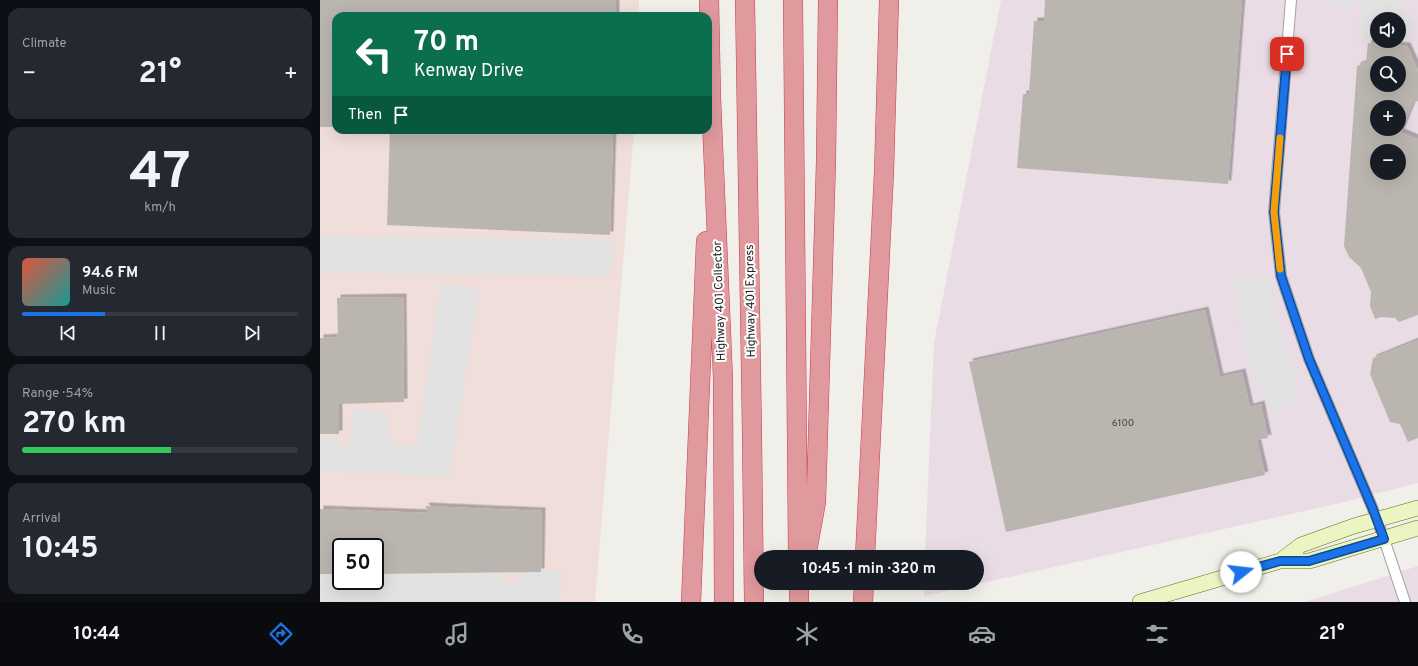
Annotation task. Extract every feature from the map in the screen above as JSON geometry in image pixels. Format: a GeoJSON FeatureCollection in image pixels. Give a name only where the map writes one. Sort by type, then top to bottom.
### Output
{"type":"FeatureCollection","features":[{"type":"Feature","properties":{"kind":"highway","name":"Highway 401 Collector"},"geometry":{"type":"LineString","coordinates":[[709,0],[709,12]]}},
{"type":"Feature","properties":{"kind":"highway","name":"Highway 401 Express"},"geometry":{"type":"LineString","coordinates":[[746,0],[754,602]]}},
{"type":"Feature","properties":{"kind":"highway"},"geometry":{"type":"LineString","coordinates":[[793,0],[798,550]]}},
{"type":"Feature","properties":{"kind":"highway"},"geometry":{"type":"LineString","coordinates":[[807,550],[816,502],[826,161],[828,0]]}},
{"type":"Feature","properties":{"kind":"highway"},"geometry":{"type":"LineString","coordinates":[[865,550],[884,172],[889,1]]}},
{"type":"Feature","properties":{"kind":"highway","name":"Highway 401 Collector"},"geometry":{"type":"LineString","coordinates":[[712,121],[723,379],[724,602]]}},
{"type":"Feature","properties":{"kind":"highway"},"geometry":{"type":"LineString","coordinates":[[691,602],[710,134]]}},
{"type":"Feature","properties":{"kind":"highway"},"geometry":{"type":"LineString","coordinates":[[863,602],[864,590]]}},
{"type":"Feature","properties":{"kind":"main road"},"geometry":{"type":"LineString","coordinates":[[1280,561],[1301,545],[1354,526],[1418,508]]}},
{"type":"Feature","properties":{"kind":"main road"},"geometry":{"type":"LineString","coordinates":[[1140,602],[1280,561],[1309,561],[1418,528]]}},
{"type":"Feature","properties":{"kind":"street"},"geometry":{"type":"LineString","coordinates":[[1291,0],[1274,212],[1281,276],[1309,359],[1377,520],[1405,602]]}},
{"type":"Feature","properties":{"kind":"shaded area"},"geometry":{"type":"Polygon","coordinates":[[[320,0],[639,0],[639,12],[332,12],[332,134],[634,134],[595,602],[320,602],[320,0]]]}},
{"type":"Feature","properties":{"kind":"shaded area"},"geometry":{"type":"Polygon","coordinates":[[[1001,0],[1418,0],[1418,483],[1340,503],[984,583],[984,550],[925,550],[934,343],[1001,0]]]}},
{"type":"Feature","properties":{"kind":"shaded area"},"geometry":{"type":"Polygon","coordinates":[[[1328,0],[1353,0],[1352,8],[1327,6],[1328,0]]]}},
{"type":"Feature","properties":{"kind":"shaded area"},"geometry":{"type":"Polygon","coordinates":[[[1362,0],[1402,0],[1401,11],[1411,12],[1409,44],[1406,44],[1406,12],[1370,12],[1370,42],[1359,41],[1362,0]]]}},
{"type":"Feature","properties":{"kind":"shaded area"},"geometry":{"type":"Polygon","coordinates":[[[320,237],[610,239],[610,252],[615,253],[614,262],[610,262],[609,275],[320,273],[320,237]]]}},
{"type":"Feature","properties":{"kind":"shaded area"},"geometry":{"type":"Polygon","coordinates":[[[1269,277],[1277,325],[1299,373],[1290,380],[1301,400],[1273,415],[1245,350],[1232,280],[1269,277]]]}},
{"type":"Feature","properties":{"kind":"shaded area"},"geometry":{"type":"Polygon","coordinates":[[[441,285],[479,288],[450,476],[320,471],[320,437],[338,437],[338,447],[351,446],[352,410],[387,412],[390,438],[395,445],[417,446],[441,285]]]}},
{"type":"Feature","properties":{"kind":"shaded area"},"geometry":{"type":"Polygon","coordinates":[[[1418,566],[1418,602],[1305,602],[1418,566]]]}},
{"type":"Feature","properties":{"kind":"shaded area"},"geometry":{"type":"Polygon","coordinates":[[[563,570],[559,602],[320,602],[320,574],[332,573],[332,590],[384,590],[384,573],[504,571],[503,583],[520,583],[519,571],[563,570]]]}},
{"type":"Feature","properties":{"kind":"shaded area"},"geometry":{"type":"Polygon","coordinates":[[[924,590],[951,590],[924,596],[924,590]]]}},
{"type":"Feature","properties":{"kind":"building"},"geometry":{"type":"Polygon","coordinates":[[[320,0],[616,0],[616,12],[332,12],[332,127],[320,127],[320,0]]]}},
{"type":"Feature","properties":{"kind":"building"},"geometry":{"type":"Polygon","coordinates":[[[1045,0],[1242,0],[1228,184],[1017,168],[1023,94],[1029,94],[1034,21],[1044,21],[1045,0]]]}},
{"type":"Feature","properties":{"kind":"building"},"geometry":{"type":"Polygon","coordinates":[[[1368,43],[1370,43],[1370,48],[1406,48],[1407,46],[1418,70],[1418,101],[1413,103],[1406,120],[1406,100],[1370,100],[1370,136],[1406,136],[1406,134],[1418,139],[1418,315],[1399,322],[1395,318],[1381,317],[1375,319],[1370,306],[1371,292],[1361,268],[1349,257],[1344,246],[1357,66],[1366,62],[1368,43]]]}},
{"type":"Feature","properties":{"kind":"building"},"geometry":{"type":"Polygon","coordinates":[[[390,134],[613,134],[610,235],[387,225],[390,134]]]}},
{"type":"Feature","properties":{"kind":"building"},"geometry":{"type":"Polygon","coordinates":[[[403,297],[404,402],[339,404],[339,434],[320,434],[320,338],[338,337],[337,298],[403,297]]]}},
{"type":"Feature","properties":{"kind":"building"},"geometry":{"type":"Polygon","coordinates":[[[1205,310],[1220,377],[1242,372],[1250,407],[1261,404],[1268,438],[1257,440],[1265,475],[1006,532],[969,362],[1205,310]]]}},
{"type":"Feature","properties":{"kind":"building"},"geometry":{"type":"Polygon","coordinates":[[[1418,340],[1418,438],[1408,442],[1400,424],[1390,422],[1370,374],[1373,358],[1418,340]]]}},
{"type":"Feature","properties":{"kind":"building"},"geometry":{"type":"Polygon","coordinates":[[[425,506],[542,511],[541,572],[384,574],[384,538],[332,538],[332,574],[320,574],[320,509],[429,513],[425,506]]]}},
{"type":"Feature","properties":{"kind":"slow traffic"},"geometry":{"type":"LineString","coordinates":[[1280,138],[1274,212],[1280,269]]}},
{"type":"Feature","properties":{"kind":"route"},"geometry":{"type":"LineString","coordinates":[[1241,572],[1280,561],[1309,561],[1384,539],[1372,507],[1309,359],[1281,276],[1274,212],[1287,54]]}}]}
